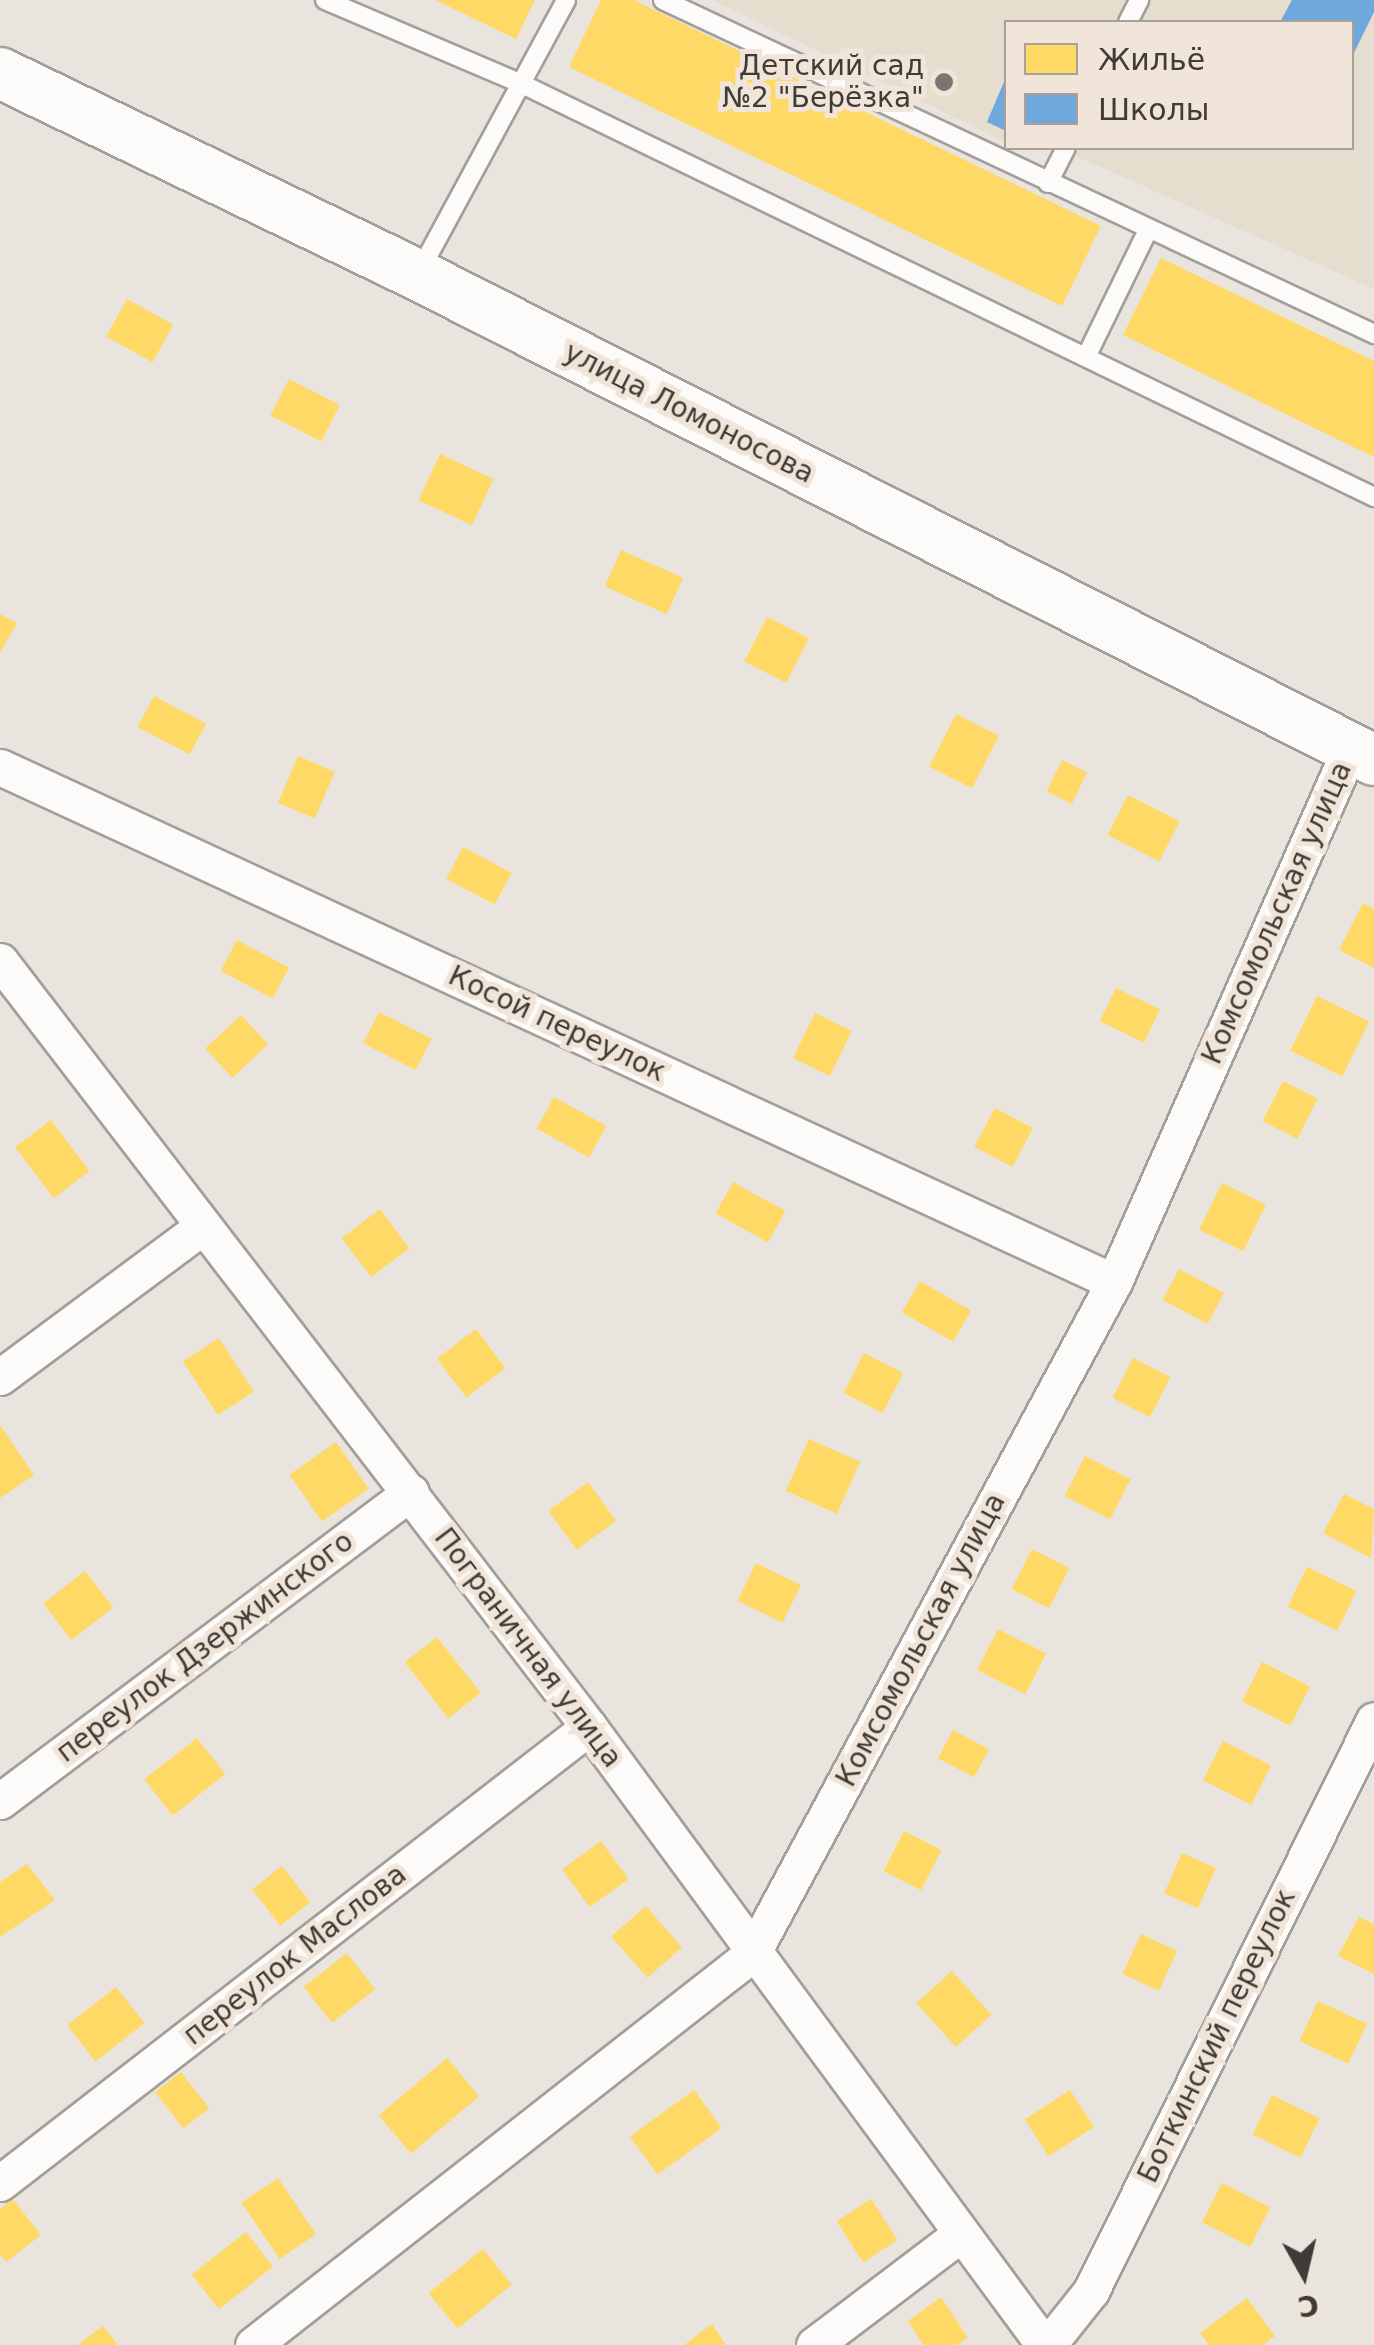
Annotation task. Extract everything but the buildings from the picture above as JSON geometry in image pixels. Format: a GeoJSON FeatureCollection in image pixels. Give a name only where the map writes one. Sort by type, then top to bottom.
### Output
{"type":"FeatureCollection","features":[{"type":"Feature","properties":{"kind":"main road","name":"улица Ломоносова"},"geometry":{"type":"LineString","coordinates":[[0,73],[418,274],[1362,754]]}},
{"type":"Feature","properties":{"kind":"street","name":"Комсомольская улица"},"geometry":{"type":"LineString","coordinates":[[253,2345],[752,1954],[1114,1282],[1362,754]]}},
{"type":"Feature","properties":{"kind":"street","name":"Косой переулок"},"geometry":{"type":"LineString","coordinates":[[0,766],[1114,1282]]}},
{"type":"Feature","properties":{"kind":"street","name":"Пограничная улица"},"geometry":{"type":"LineString","coordinates":[[0,961],[589,1727],[958,2236],[1046,2345]]}},
{"type":"Feature","properties":{"kind":"street"},"geometry":{"type":"LineString","coordinates":[[0,1377],[202,1226]]}},
{"type":"Feature","properties":{"kind":"street","name":"переулок Дзержинского"},"geometry":{"type":"LineString","coordinates":[[0,1801],[410,1492]]}},
{"type":"Feature","properties":{"kind":"street","name":"Боткинский переулок"},"geometry":{"type":"LineString","coordinates":[[1046,2345],[1091,2291],[1374,1720]]}},
{"type":"Feature","properties":{"kind":"street","name":"переулок Маслова"},"geometry":{"type":"LineString","coordinates":[[0,2183],[589,1727]]}},
{"type":"Feature","properties":{"kind":"street"},"geometry":{"type":"LineString","coordinates":[[814,2345],[958,2236]]}},
{"type":"Feature","properties":{"kind":"lane"},"geometry":{"type":"LineString","coordinates":[[325,0],[524,85],[1088,353],[1374,497]]}},
{"type":"Feature","properties":{"kind":"lane"},"geometry":{"type":"LineString","coordinates":[[418,274],[524,85],[566,0]]}},
{"type":"Feature","properties":{"kind":"lane"},"geometry":{"type":"LineString","coordinates":[[663,0],[1147,232],[1374,334]]}},
{"type":"Feature","properties":{"kind":"lane"},"geometry":{"type":"LineString","coordinates":[[1048,184],[1065,150]]}},
{"type":"Feature","properties":{"kind":"lane"},"geometry":{"type":"LineString","coordinates":[[1088,353],[1147,232]]}},
{"type":"Feature","properties":{"kind":"shaded area","name":"Детский сад №2 \"Берёзка\""},"geometry":{"type":"Polygon","coordinates":[[[712,0],[1126,0],[1117,20],[1004,20],[1004,141],[712,0]]]}},
{"type":"Feature","properties":{"kind":"shaded area"},"geometry":{"type":"Polygon","coordinates":[[[1151,0],[1374,0],[1374,289],[1074,155],[1077,150],[1354,150],[1354,20],[1141,20],[1151,0]]]}},
{"type":"Feature","properties":{"kind":"place","name":"Детский сад №2 \"Берёзка\""},"geometry":{"type":"Point","coordinates":[944,82]}}]}
